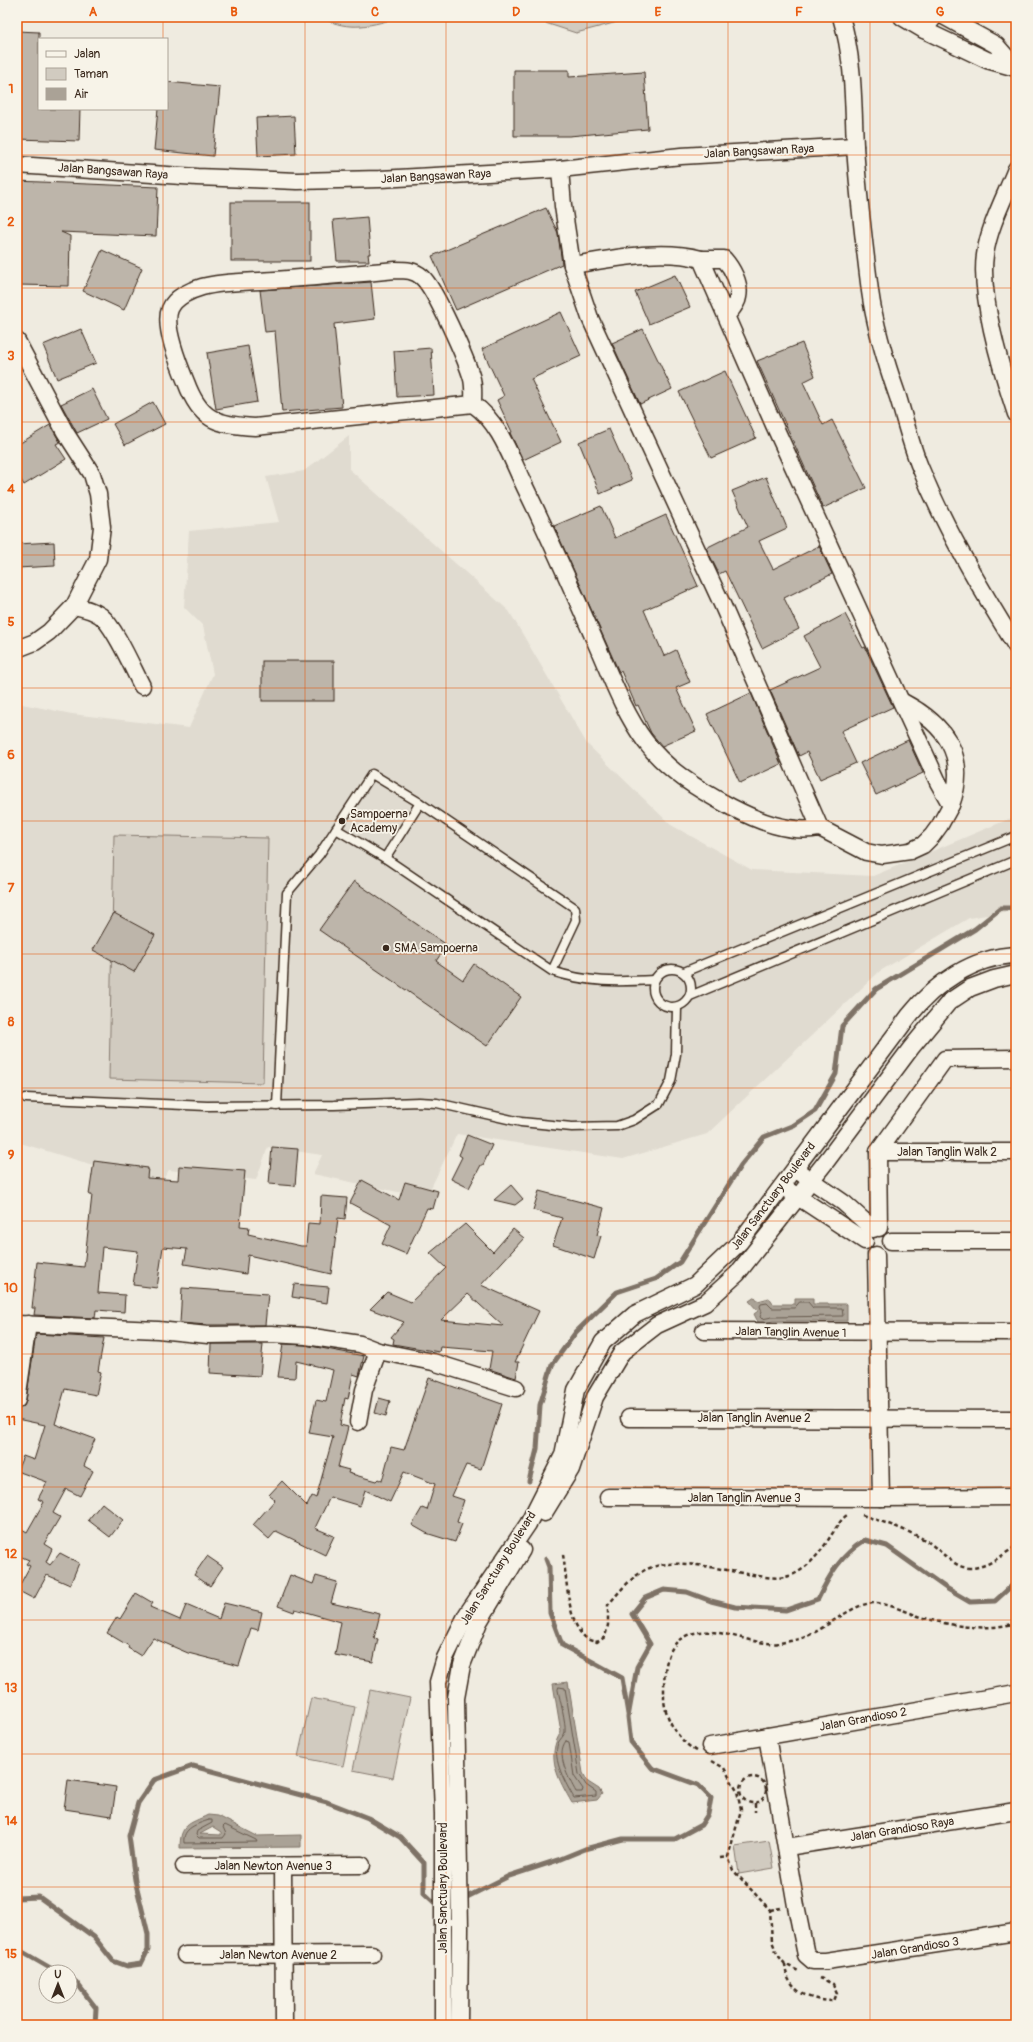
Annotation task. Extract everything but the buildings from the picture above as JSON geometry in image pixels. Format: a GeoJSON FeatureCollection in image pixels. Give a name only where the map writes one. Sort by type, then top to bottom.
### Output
{"type":"FeatureCollection","features":[{"type":"Feature","properties":{"kind":"street"},"geometry":{"type":"LineString","coordinates":[[841,17],[848,38],[852,78],[855,146],[870,293],[874,317],[889,371],[920,466],[940,511],[959,551],[1016,646]]}},
{"type":"Feature","properties":{"kind":"street"},"geometry":{"type":"LineString","coordinates":[[902,17],[924,30],[987,60],[1016,68]]}},
{"type":"Feature","properties":{"kind":"street"},"geometry":{"type":"LineString","coordinates":[[924,30],[934,17]]}},
{"type":"Feature","properties":{"kind":"street"},"geometry":{"type":"LineString","coordinates":[[945,17],[996,45],[1016,68]]}},
{"type":"Feature","properties":{"kind":"street","name":"Jalan Bangsawan Raya"},"geometry":{"type":"LineString","coordinates":[[17,166],[197,177],[297,180],[380,179],[560,169],[681,156],[855,146]]}},
{"type":"Feature","properties":{"kind":"street"},"geometry":{"type":"LineString","coordinates":[[560,169],[563,206],[572,265],[600,344],[718,597],[820,828]]}},
{"type":"Feature","properties":{"kind":"street"},"geometry":{"type":"LineString","coordinates":[[1016,169],[992,227],[985,255],[984,278],[986,299],[1009,367],[1016,414]]}},
{"type":"Feature","properties":{"kind":"street"},"geometry":{"type":"LineString","coordinates":[[572,265],[672,254],[688,255],[701,259],[724,258],[730,265],[735,276],[738,297],[734,306],[726,316]]}},
{"type":"Feature","properties":{"kind":"street"},"geometry":{"type":"LineString","coordinates":[[701,259],[774,425],[903,702],[938,782],[951,805]]}},
{"type":"Feature","properties":{"kind":"street"},"geometry":{"type":"LineString","coordinates":[[473,404],[474,390],[472,378],[459,344],[427,282],[413,271],[396,270],[216,284],[187,293],[176,300],[170,307],[168,315],[170,331],[177,359],[191,397],[203,414],[221,424],[255,427],[473,404],[488,416],[499,433],[537,510],[619,695],[645,741],[663,762],[703,792],[748,816],[795,830],[820,828],[866,852],[882,854],[910,851],[923,845],[940,825],[951,805],[956,783],[957,769],[954,751],[944,734],[933,721],[923,713],[903,702]]}},
{"type":"Feature","properties":{"kind":"street"},"geometry":{"type":"LineString","coordinates":[[17,341],[65,432],[92,474],[98,494],[102,527],[98,558],[74,606],[49,632],[35,642],[17,649]]}},
{"type":"Feature","properties":{"kind":"street"},"geometry":{"type":"LineString","coordinates":[[74,606],[86,609],[101,616],[112,630],[142,686]]}},
{"type":"Feature","properties":{"kind":"street","name":"Jalan Sanctuary Boulevard"},"geometry":{"type":"LineString","coordinates":[[450,1815],[438,1682],[444,1658],[467,1614],[528,1524],[563,1455],[576,1390],[603,1342],[635,1314],[695,1284],[740,1242],[909,1016],[929,993],[941,983],[973,965],[997,957],[1016,955]]}},
{"type":"Feature","properties":{"kind":"street","name":"Jalan Sanctuary Boulevard"},"geometry":{"type":"LineString","coordinates":[[459,2025],[452,1928],[450,1815],[456,1698],[462,1665],[479,1622],[571,1469],[595,1397],[622,1352],[657,1325],[705,1303],[737,1274],[911,1048],[949,1002],[970,988],[994,979],[1016,974]]}},
{"type":"Feature","properties":{"kind":"street"},"geometry":{"type":"LineString","coordinates":[[782,1185],[798,1196],[872,1233],[889,1233],[891,1241],[890,1248],[886,1252],[876,1255],[867,1250],[872,1233],[878,1152],[945,1059],[1016,1058]]}},
{"type":"Feature","properties":{"kind":"street","name":"Jalan Tanglin Walk 2"},"geometry":{"type":"LineString","coordinates":[[878,1152],[1016,1152]]}},
{"type":"Feature","properties":{"kind":"street"},"geometry":{"type":"LineString","coordinates":[[794,1169],[844,1203],[872,1233]]}},
{"type":"Feature","properties":{"kind":"street"},"geometry":{"type":"LineString","coordinates":[[891,1241],[1016,1241]]}},
{"type":"Feature","properties":{"kind":"street"},"geometry":{"type":"LineString","coordinates":[[876,1255],[881,1498]]}},
{"type":"Feature","properties":{"kind":"street"},"geometry":{"type":"LineString","coordinates":[[17,1400],[23,1324],[158,1330],[208,1335],[271,1334],[306,1336],[360,1344],[378,1351],[434,1362],[516,1388]]}},
{"type":"Feature","properties":{"kind":"street","name":"Jalan Tanglin Avenue 1"},"geometry":{"type":"LineString","coordinates":[[704,1331],[1016,1332]]}},
{"type":"Feature","properties":{"kind":"street"},"geometry":{"type":"LineString","coordinates":[[358,1422],[364,1390],[378,1351]]}},
{"type":"Feature","properties":{"kind":"street","name":"Jalan Tanglin Avenue 2"},"geometry":{"type":"LineString","coordinates":[[629,1418],[1016,1419]]}},
{"type":"Feature","properties":{"kind":"street","name":"Jalan Tanglin Avenue 3"},"geometry":{"type":"LineString","coordinates":[[608,1497],[1016,1497]]}},
{"type":"Feature","properties":{"kind":"street","name":"Jalan Grandioso 2"},"geometry":{"type":"LineString","coordinates":[[710,1746],[1016,1693]]}},
{"type":"Feature","properties":{"kind":"street"},"geometry":{"type":"LineString","coordinates":[[767,1736],[787,1847]]}},
{"type":"Feature","properties":{"kind":"street","name":"Jalan Grandioso Raya"},"geometry":{"type":"LineString","coordinates":[[787,1847],[1016,1810]]}},
{"type":"Feature","properties":{"kind":"street","name":"Jalan Grandioso 3"},"geometry":{"type":"LineString","coordinates":[[787,1847],[796,1906],[806,1955],[813,1961],[826,1961],[1016,1932]]}},
{"type":"Feature","properties":{"kind":"street","name":"Jalan Newton Avenue 3"},"geometry":{"type":"LineString","coordinates":[[184,1866],[362,1865]]}},
{"type":"Feature","properties":{"kind":"street"},"geometry":{"type":"LineString","coordinates":[[284,1866],[284,2025]]}},
{"type":"Feature","properties":{"kind":"street","name":"Jalan Sanctuary Boulevard"},"geometry":{"type":"LineString","coordinates":[[443,2025],[452,1928]]}},
{"type":"Feature","properties":{"kind":"street","name":"Jalan Newton Avenue 2"},"geometry":{"type":"LineString","coordinates":[[185,1955],[372,1954]]}},
{"type":"Feature","properties":{"kind":"lane"},"geometry":{"type":"LineString","coordinates":[[277,1106],[287,893],[319,854],[372,774],[420,803],[575,908],[576,920],[552,971]]}},
{"type":"Feature","properties":{"kind":"lane"},"geometry":{"type":"LineString","coordinates":[[385,858],[420,803]]}},
{"type":"Feature","properties":{"kind":"lane"},"geometry":{"type":"LineString","coordinates":[[336,829],[385,858],[552,971],[574,978],[604,981],[654,980]]}},
{"type":"Feature","properties":{"kind":"lane"},"geometry":{"type":"LineString","coordinates":[[684,972],[1016,836]]}},
{"type":"Feature","properties":{"kind":"lane"},"geometry":{"type":"LineString","coordinates":[[690,996],[1016,860]]}},
{"type":"Feature","properties":{"kind":"lane"},"geometry":{"type":"LineString","coordinates":[[667,969],[676,969],[684,972],[691,983],[690,996],[687,1001],[677,1007],[664,1005],[658,1001],[654,995],[654,980],[660,973],[667,969]]}},
{"type":"Feature","properties":{"kind":"lane"},"geometry":{"type":"LineString","coordinates":[[26,1098],[207,1106],[277,1106],[419,1102],[437,1103],[521,1122],[572,1128],[617,1126],[634,1120],[659,1104],[672,1081],[676,1054],[677,1007]]}},
{"type":"Feature","properties":{"kind":"path"},"geometry":{"type":"LineString","coordinates":[[563,1555],[572,1615],[577,1628],[587,1639],[597,1642],[605,1637],[608,1625],[608,1605],[624,1586],[646,1570],[666,1565],[694,1565],[777,1578],[790,1576],[802,1570],[817,1556],[839,1522],[848,1514],[854,1514]]}},
{"type":"Feature","properties":{"kind":"path"},"geometry":{"type":"LineString","coordinates":[[860,1514],[926,1540],[960,1566],[971,1568],[981,1566],[993,1561],[1016,1546]]}},
{"type":"Feature","properties":{"kind":"path"},"geometry":{"type":"LineString","coordinates":[[757,1778],[765,1784],[766,1794],[760,1802],[755,1803],[745,1800],[739,1791],[743,1782],[747,1779],[757,1778]]}},
{"type":"Feature","properties":{"kind":"path"},"geometry":{"type":"LineString","coordinates":[[755,1803],[755,1812]]}},
{"type":"Feature","properties":{"kind":"path"},"geometry":{"type":"LineString","coordinates":[[720,1858],[728,1857]]}},
{"type":"Feature","properties":{"kind":"path"},"geometry":{"type":"LineString","coordinates":[[805,1975],[785,1964],[788,1982],[799,1991],[810,1998],[834,2001],[837,1993],[833,1984],[816,1977]]}},
{"type":"Feature","properties":{"kind":"shaded area","name":"Sampoerna Academy"},"geometry":{"type":"Polygon","coordinates":[[[349,436],[349,469],[509,611],[587,744],[671,825],[752,870],[873,876],[1016,816],[1016,910],[969,918],[880,971],[707,1134],[623,1159],[457,1134],[426,1198],[313,1174],[322,1155],[268,1147],[256,1180],[169,1170],[159,1185],[17,1142],[17,703],[72,714],[189,728],[213,674],[203,626],[184,607],[189,531],[279,522],[266,477],[304,471],[349,436]]]}},
{"type":"Feature","properties":{"kind":"green space"},"geometry":{"type":"Polygon","coordinates":[[[320,17],[402,17],[371,25],[351,26],[331,22],[320,17]]]}},
{"type":"Feature","properties":{"kind":"green space"},"geometry":{"type":"Polygon","coordinates":[[[527,17],[627,17],[625,20],[576,33],[527,17]]]}},
{"type":"Feature","properties":{"kind":"green space"},"geometry":{"type":"Polygon","coordinates":[[[114,835],[268,838],[263,1083],[109,1079],[114,835]]]}},
{"type":"Feature","properties":{"kind":"green space"},"geometry":{"type":"Polygon","coordinates":[[[370,1690],[410,1698],[393,1778],[353,1770],[370,1690]]]}},
{"type":"Feature","properties":{"kind":"green space"},"geometry":{"type":"Polygon","coordinates":[[[311,1698],[355,1707],[343,1766],[298,1757],[311,1698]]]}},
{"type":"Feature","properties":{"kind":"green space"},"geometry":{"type":"Polygon","coordinates":[[[769,1841],[774,1868],[739,1874],[735,1846],[769,1841]]]}},
{"type":"Feature","properties":{"kind":"water"},"geometry":{"type":"Polygon","coordinates":[[[755,1297],[758,1301],[769,1298],[773,1304],[795,1304],[795,1298],[813,1298],[813,1304],[847,1304],[847,1321],[773,1321],[759,1324],[754,1314],[758,1311],[749,1301],[755,1297]]]}},
{"type":"Feature","properties":{"kind":"water"},"geometry":{"type":"Polygon","coordinates":[[[568,1682],[583,1773],[588,1782],[599,1789],[602,1794],[597,1800],[572,1803],[556,1768],[554,1750],[556,1741],[561,1732],[553,1684],[568,1682]]]}},
{"type":"Feature","properties":{"kind":"water"},"geometry":{"type":"Polygon","coordinates":[[[208,1815],[218,1816],[257,1836],[301,1835],[301,1847],[180,1848],[180,1840],[184,1829],[191,1823],[208,1815]],[[213,1827],[200,1834],[221,1835],[221,1832],[213,1827]]]}},
{"type":"Feature","properties":{"kind":"waterway"},"geometry":{"type":"LineString","coordinates":[[529,1481],[537,1449],[540,1405],[552,1365],[576,1332],[617,1292],[656,1279],[680,1262],[741,1165],[764,1137],[794,1125],[815,1111],[836,1074],[842,1026],[876,989],[975,929],[1001,908],[1016,908]]}},
{"type":"Feature","properties":{"kind":"waterway"},"geometry":{"type":"LineString","coordinates":[[467,1897],[509,1876],[558,1860],[585,1849],[623,1839],[675,1839],[701,1825],[708,1814],[711,1798],[698,1785],[652,1768],[631,1742],[628,1717],[637,1667],[650,1644],[632,1614],[645,1598],[664,1590],[687,1592],[711,1601],[735,1607],[786,1610],[818,1599],[827,1581],[842,1559],[865,1540],[887,1546],[946,1588],[970,1602],[995,1601],[1016,1582]]}},
{"type":"Feature","properties":{"kind":"waterway"},"geometry":{"type":"LineString","coordinates":[[546,1559],[549,1567],[550,1613],[562,1645],[622,1678],[628,1714]]}},
{"type":"Feature","properties":{"kind":"waterway"},"geometry":{"type":"LineString","coordinates":[[17,1898],[39,1897],[94,1937],[113,1961],[127,1966],[141,1964],[148,1950],[148,1934],[135,1880],[129,1836],[138,1803],[154,1780],[193,1766],[327,1802],[368,1818],[400,1837],[424,1863],[424,1893],[437,1905]]}},
{"type":"Feature","properties":{"kind":"waterway"},"geometry":{"type":"LineString","coordinates":[[17,1947],[19,1950],[43,1964]]}},
{"type":"Feature","properties":{"kind":"waterway"},"geometry":{"type":"LineString","coordinates":[[78,1985],[96,2008],[95,2025]]}},
{"type":"Feature","properties":{"kind":"place","name":"Sampoerna Academy"},"geometry":{"type":"Point","coordinates":[342,821]}},
{"type":"Feature","properties":{"kind":"place","name":"SMA Sampoerna"},"geometry":{"type":"Point","coordinates":[386,948]}}]}
